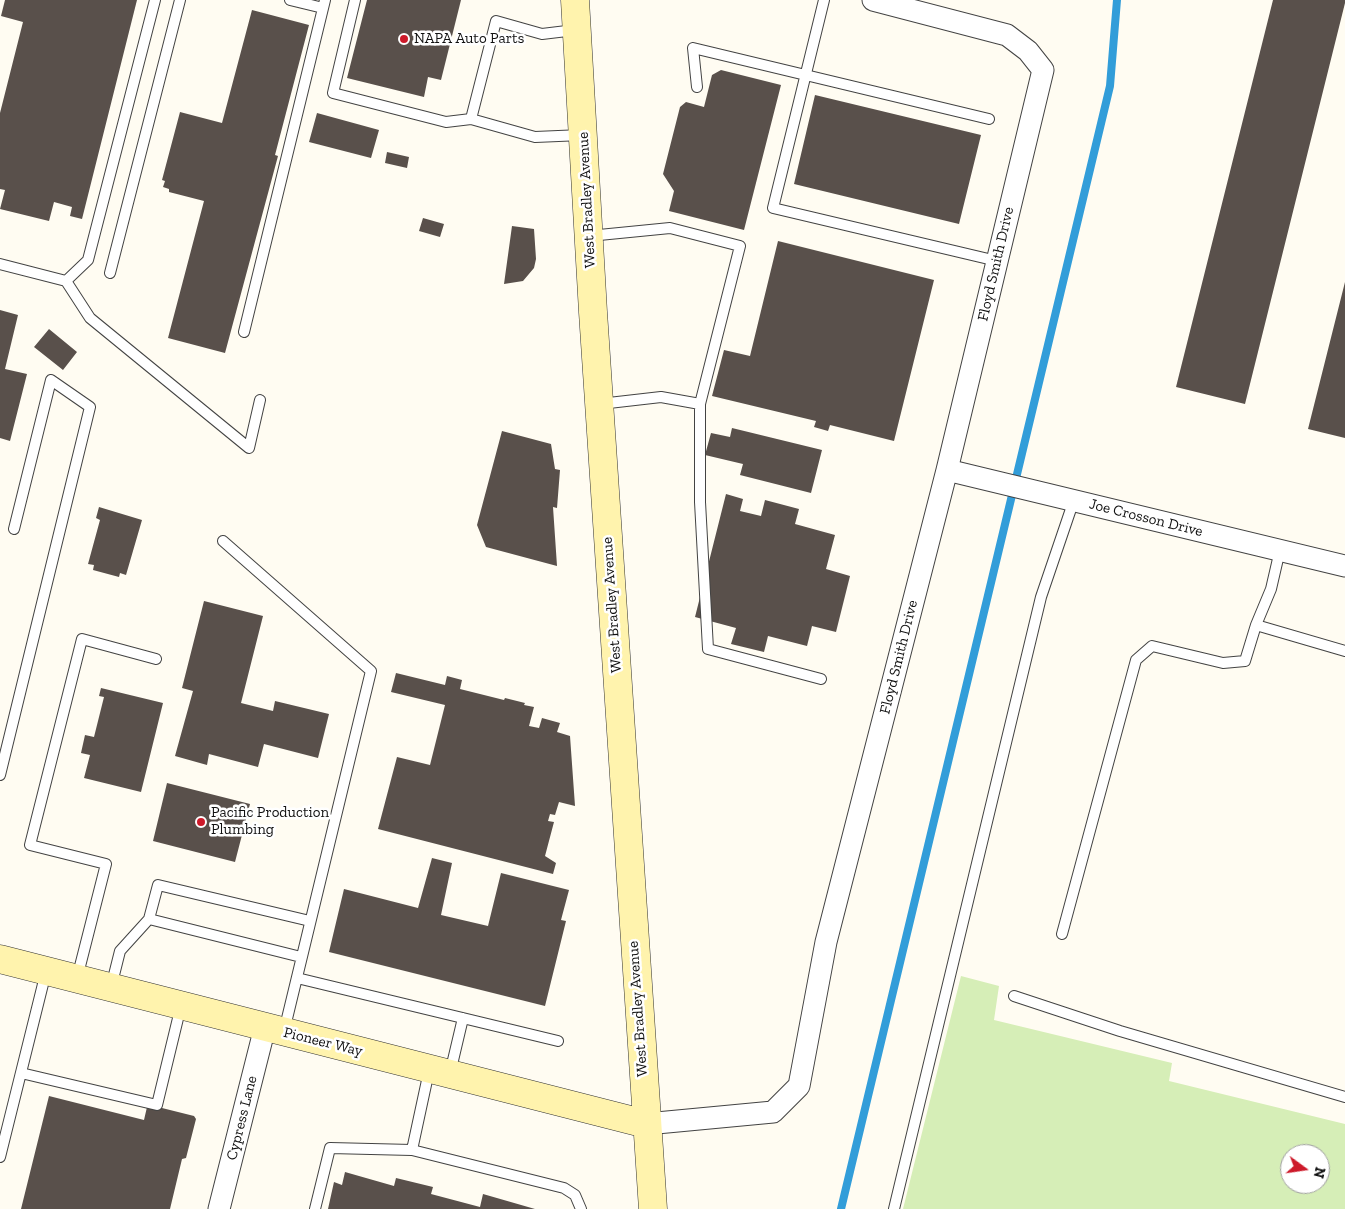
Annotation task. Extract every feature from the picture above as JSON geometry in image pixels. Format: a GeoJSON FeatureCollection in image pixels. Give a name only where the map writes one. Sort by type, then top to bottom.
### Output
{"type":"FeatureCollection","features":[{"type":"Feature","properties":{"kind":"main road","name":"West Bradley Avenue"},"geometry":{"type":"LineString","coordinates":[[576,0],[599,404],[653,1209]]}},
{"type":"Feature","properties":{"kind":"main road","name":"Pioneer Way"},"geometry":{"type":"LineString","coordinates":[[0,959],[646,1124]]}},
{"type":"Feature","properties":{"kind":"street","name":"Floyd Smith Drive"},"geometry":{"type":"LineString","coordinates":[[646,1124],[773,1112],[799,1086],[826,942],[947,470],[1043,70],[1028,51],[1007,35],[873,0]]}},
{"type":"Feature","properties":{"kind":"street","name":"Joe Crosson Drive"},"geometry":{"type":"LineString","coordinates":[[947,470],[1345,566]]}},
{"type":"Feature","properties":{"kind":"street","name":"Cypress Lane"},"geometry":{"type":"LineString","coordinates":[[219,1209],[274,1030]]}},
{"type":"Feature","properties":{"kind":"lane"},"geometry":{"type":"LineString","coordinates":[[66,281],[88,260],[155,0]]}},
{"type":"Feature","properties":{"kind":"lane"},"geometry":{"type":"LineString","coordinates":[[110,273],[180,0]]}},
{"type":"Feature","properties":{"kind":"lane"},"geometry":{"type":"LineString","coordinates":[[244,332],[324,4],[290,0]]}},
{"type":"Feature","properties":{"kind":"lane"},"geometry":{"type":"LineString","coordinates":[[355,0],[333,93],[446,122],[471,119],[536,137],[583,135]]}},
{"type":"Feature","properties":{"kind":"lane"},"geometry":{"type":"LineString","coordinates":[[824,0],[773,208],[997,261]]}},
{"type":"Feature","properties":{"kind":"lane"},"geometry":{"type":"LineString","coordinates":[[471,119],[496,21],[542,34],[577,30]]}},
{"type":"Feature","properties":{"kind":"lane"},"geometry":{"type":"LineString","coordinates":[[697,87],[693,48],[989,118]]}},
{"type":"Feature","properties":{"kind":"lane"},"geometry":{"type":"LineString","coordinates":[[589,236],[670,228],[740,246],[700,404],[700,502],[708,649],[821,679]]}},
{"type":"Feature","properties":{"kind":"lane"},"geometry":{"type":"LineString","coordinates":[[0,264],[66,281],[90,318],[249,448],[260,400]]}},
{"type":"Feature","properties":{"kind":"lane"},"geometry":{"type":"LineString","coordinates":[[0,776],[90,407],[51,380],[14,529]]}},
{"type":"Feature","properties":{"kind":"lane"},"geometry":{"type":"LineString","coordinates":[[599,404],[661,397],[700,404]]}},
{"type":"Feature","properties":{"kind":"lane"},"geometry":{"type":"LineString","coordinates":[[894,1209],[1064,498]]}},
{"type":"Feature","properties":{"kind":"lane"},"geometry":{"type":"LineString","coordinates":[[223,541],[371,671],[296,978],[274,1030]]}},
{"type":"Feature","properties":{"kind":"lane"},"geometry":{"type":"LineString","coordinates":[[1062,934],[1136,660],[1152,646],[1223,663],[1245,661],[1256,625],[1271,589],[1280,550]]}},
{"type":"Feature","properties":{"kind":"lane"},"geometry":{"type":"LineString","coordinates":[[1256,625],[1345,651]]}},
{"type":"Feature","properties":{"kind":"lane"},"geometry":{"type":"LineString","coordinates":[[77,979],[106,864],[30,845],[34,826],[82,639],[156,659]]}},
{"type":"Feature","properties":{"kind":"lane"},"geometry":{"type":"LineString","coordinates":[[111,988],[120,951],[149,920],[158,885],[310,921]]}},
{"type":"Feature","properties":{"kind":"lane"},"geometry":{"type":"LineString","coordinates":[[149,920],[301,957]]}},
{"type":"Feature","properties":{"kind":"lane"},"geometry":{"type":"LineString","coordinates":[[1,1151],[46,971]]}},
{"type":"Feature","properties":{"kind":"lane"},"geometry":{"type":"LineString","coordinates":[[296,978],[558,1040]]}},
{"type":"Feature","properties":{"kind":"lane"},"geometry":{"type":"LineString","coordinates":[[1014,996],[1120,1031],[1345,1097]]}},
{"type":"Feature","properties":{"kind":"lane"},"geometry":{"type":"LineString","coordinates":[[21,1073],[157,1105],[181,1006]]}},
{"type":"Feature","properties":{"kind":"lane"},"geometry":{"type":"LineString","coordinates":[[412,1150],[440,1072],[463,1018]]}},
{"type":"Feature","properties":{"kind":"lane"},"geometry":{"type":"LineString","coordinates":[[315,1209],[330,1148],[412,1150],[564,1188],[575,1195],[581,1209]]}},
{"type":"Feature","properties":{"kind":"green space"},"geometry":{"type":"Polygon","coordinates":[[[961,976],[999,986],[994,1020],[1172,1063],[1169,1081],[1345,1124],[1345,1209],[903,1209],[961,976]]]}},
{"type":"Feature","properties":{"kind":"building"},"geometry":{"type":"Polygon","coordinates":[[[5,0],[137,0],[82,219],[70,216],[72,207],[54,202],[49,221],[0,209],[5,190],[0,189],[0,113],[23,22],[1,16],[5,0]]]}},
{"type":"Feature","properties":{"kind":"building","name":"NAPA Auto Parts"},"geometry":{"type":"Polygon","coordinates":[[[367,0],[461,0],[441,80],[428,77],[424,97],[347,78],[367,0]]]}},
{"type":"Feature","properties":{"kind":"building"},"geometry":{"type":"Polygon","coordinates":[[[1273,0],[1345,0],[1345,3],[1245,404],[1176,387],[1273,0]]]}},
{"type":"Feature","properties":{"kind":"building"},"geometry":{"type":"Polygon","coordinates":[[[252,10],[309,25],[275,155],[278,156],[225,353],[168,338],[204,201],[169,192],[169,189],[163,187],[165,181],[162,180],[180,112],[222,123],[252,10]]]}},
{"type":"Feature","properties":{"kind":"building"},"geometry":{"type":"Polygon","coordinates":[[[721,70],[781,85],[744,230],[669,211],[674,191],[663,174],[680,107],[686,102],[704,107],[712,75],[721,70]]]}},
{"type":"Feature","properties":{"kind":"building"},"geometry":{"type":"Polygon","coordinates":[[[815,95],[981,135],[959,224],[794,184],[815,95]]]}},
{"type":"Feature","properties":{"kind":"building"},"geometry":{"type":"Polygon","coordinates":[[[317,113],[379,130],[371,158],[309,142],[317,113]]]}},
{"type":"Feature","properties":{"kind":"building"},"geometry":{"type":"Polygon","coordinates":[[[387,152],[409,157],[407,168],[385,163],[387,152]]]}},
{"type":"Feature","properties":{"kind":"building"},"geometry":{"type":"Polygon","coordinates":[[[423,218],[444,224],[440,237],[419,231],[423,218]]]}},
{"type":"Feature","properties":{"kind":"building"},"geometry":{"type":"Polygon","coordinates":[[[512,226],[534,229],[536,259],[534,268],[523,281],[504,284],[512,226]]]}},
{"type":"Feature","properties":{"kind":"building"},"geometry":{"type":"Polygon","coordinates":[[[778,241],[934,280],[894,441],[830,425],[828,431],[814,427],[816,421],[712,396],[724,350],[750,356],[778,241]]]}},
{"type":"Feature","properties":{"kind":"building"},"geometry":{"type":"Polygon","coordinates":[[[1345,282],[1345,438],[1308,429],[1345,282]]]}},
{"type":"Feature","properties":{"kind":"building"},"geometry":{"type":"Polygon","coordinates":[[[0,310],[18,315],[5,369],[27,374],[10,441],[0,438],[0,310]]]}},
{"type":"Feature","properties":{"kind":"building"},"geometry":{"type":"Polygon","coordinates":[[[49,329],[77,352],[63,370],[34,347],[49,329]]]}},
{"type":"Feature","properties":{"kind":"building"},"geometry":{"type":"Polygon","coordinates":[[[732,428],[822,450],[811,493],[740,475],[743,464],[705,455],[711,433],[730,437],[732,428]]]}},
{"type":"Feature","properties":{"kind":"building"},"geometry":{"type":"Polygon","coordinates":[[[502,431],[551,444],[555,469],[560,470],[557,508],[553,507],[557,566],[486,547],[477,525],[502,431]]]}},
{"type":"Feature","properties":{"kind":"building"},"geometry":{"type":"Polygon","coordinates":[[[726,494],[743,499],[740,511],[761,516],[765,500],[799,509],[795,524],[835,535],[826,569],[850,576],[836,632],[812,626],[807,646],[768,636],[764,652],[731,644],[736,628],[695,617],[726,494]]]}},
{"type":"Feature","properties":{"kind":"building"},"geometry":{"type":"Polygon","coordinates":[[[99,507],[142,520],[126,575],[120,573],[119,577],[93,570],[94,565],[88,564],[100,520],[96,518],[99,507]]]}},
{"type":"Feature","properties":{"kind":"building"},"geometry":{"type":"Polygon","coordinates":[[[204,601],[263,616],[241,703],[273,711],[275,701],[329,714],[318,758],[264,744],[258,767],[209,754],[207,765],[175,756],[193,691],[182,688],[204,601]]]}},
{"type":"Feature","properties":{"kind":"building"},"geometry":{"type":"Polygon","coordinates":[[[396,673],[445,685],[447,676],[462,680],[460,689],[504,700],[505,698],[534,707],[529,726],[539,728],[542,718],[560,723],[557,732],[570,736],[575,806],[559,802],[555,815],[550,814],[548,821],[554,822],[545,856],[556,863],[553,874],[378,829],[397,757],[430,765],[445,705],[391,692],[396,673]]]}},
{"type":"Feature","properties":{"kind":"building"},"geometry":{"type":"Polygon","coordinates":[[[101,688],[163,703],[141,792],[84,778],[90,755],[81,753],[85,735],[94,737],[104,697],[99,696],[101,688]]]}},
{"type":"Feature","properties":{"kind":"building","name":"Pacific Production Plumbing"},"geometry":{"type":"Polygon","coordinates":[[[167,783],[250,804],[235,862],[153,841],[167,783]]]}},
{"type":"Feature","properties":{"kind":"building"},"geometry":{"type":"Polygon","coordinates":[[[432,858],[452,863],[441,915],[488,926],[501,873],[569,890],[561,920],[566,921],[545,1006],[329,952],[344,889],[418,908],[432,858]]]}},
{"type":"Feature","properties":{"kind":"building"},"geometry":{"type":"Polygon","coordinates":[[[49,1096],[144,1120],[147,1107],[150,1105],[194,1116],[196,1119],[186,1158],[182,1159],[170,1209],[21,1209],[49,1096]]]}},
{"type":"Feature","properties":{"kind":"building"},"geometry":{"type":"Polygon","coordinates":[[[345,1172],[394,1186],[396,1178],[433,1187],[431,1194],[480,1207],[483,1194],[535,1209],[328,1209],[334,1182],[342,1185],[345,1172]]]}},
{"type":"Feature","properties":{"kind":"waterway"},"geometry":{"type":"LineString","coordinates":[[841,1209],[1110,86],[1117,0]]}},
{"type":"Feature","properties":{"kind":"place","name":"NAPA Auto Parts"},"geometry":{"type":"Point","coordinates":[404,39]}},
{"type":"Feature","properties":{"kind":"place","name":"Pacific Production Plumbing"},"geometry":{"type":"Point","coordinates":[201,822]}}]}
